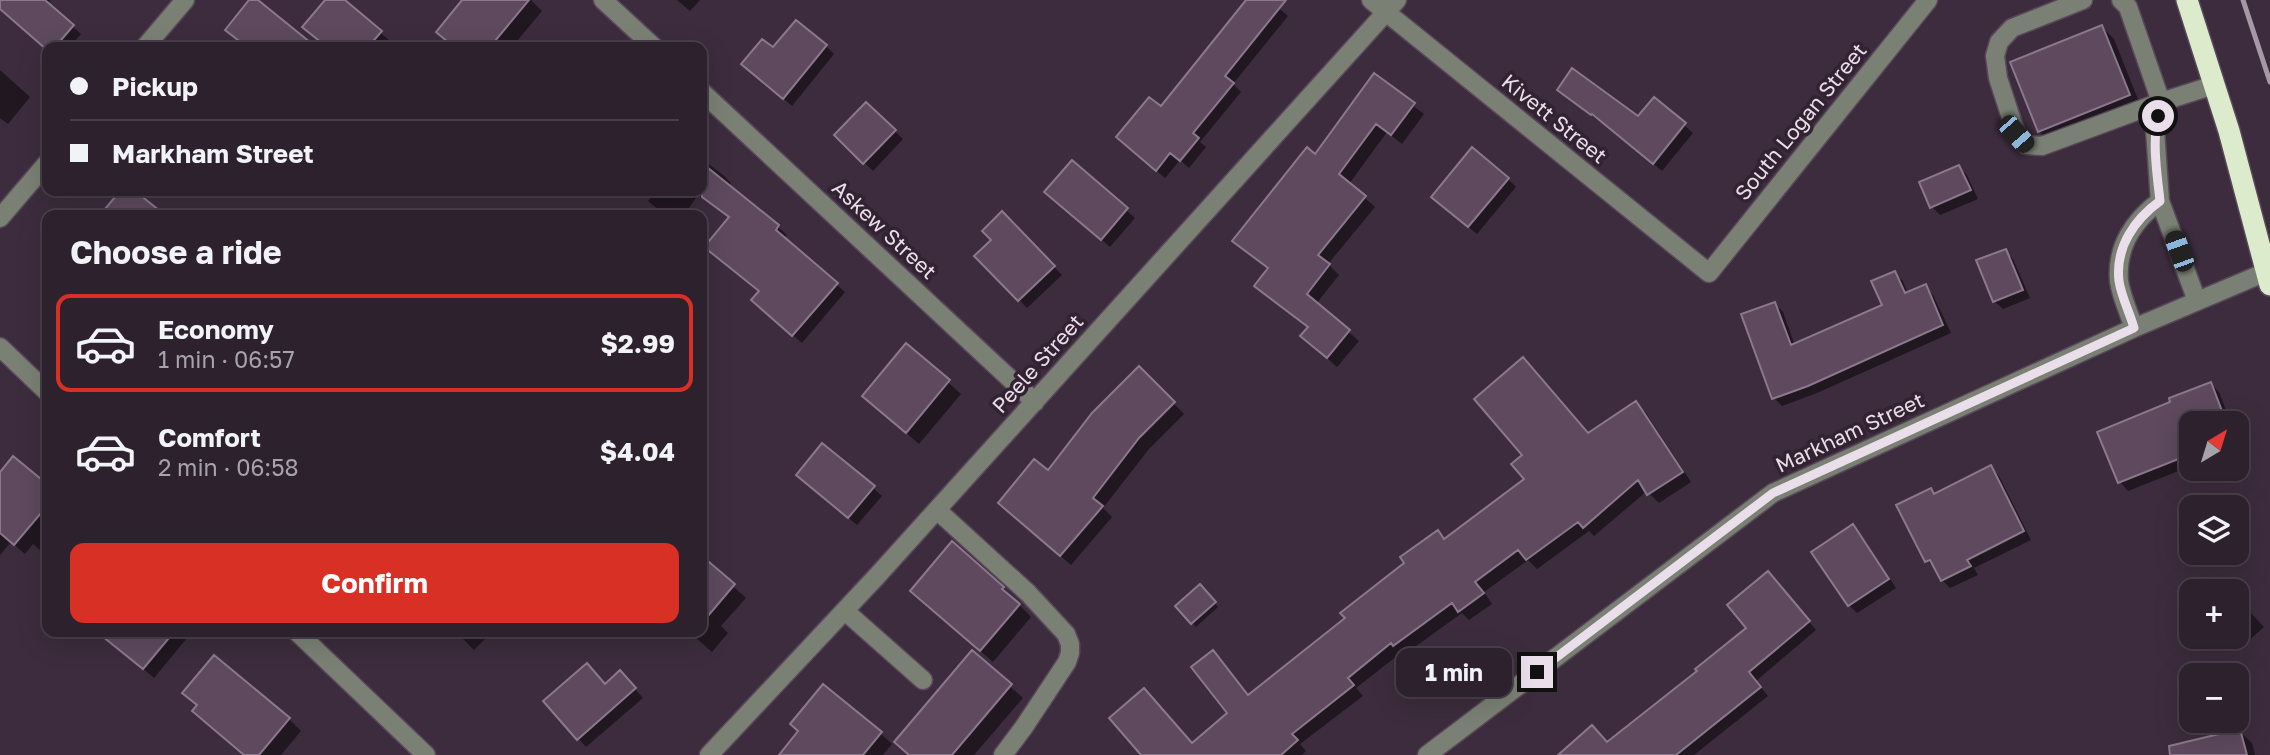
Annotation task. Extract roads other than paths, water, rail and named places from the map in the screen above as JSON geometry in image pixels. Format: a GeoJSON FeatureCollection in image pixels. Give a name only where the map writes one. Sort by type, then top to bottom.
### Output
{"type":"FeatureCollection","features":[{"type":"Feature","properties":{"kind":"highway"},"geometry":{"type":"LineString","coordinates":[[2186,0],[2229,131],[2268,279]]}},
{"type":"Feature","properties":{"kind":"street"},"geometry":{"type":"LineString","coordinates":[[149,42],[185,0]]}},
{"type":"Feature","properties":{"kind":"street"},"geometry":{"type":"LineString","coordinates":[[603,0],[649,42]]}},
{"type":"Feature","properties":{"kind":"street","name":"Kivett Street"},"geometry":{"type":"LineString","coordinates":[[1371,0],[1392,6],[1709,273]]}},
{"type":"Feature","properties":{"kind":"street","name":"South Logan Street"},"geometry":{"type":"LineString","coordinates":[[1709,273],[1928,0]]}},
{"type":"Feature","properties":{"kind":"street"},"geometry":{"type":"LineString","coordinates":[[2083,0],[2012,27],[1999,42],[1995,56],[1998,78],[2016,134],[2026,145],[2042,146],[2214,85]]}},
{"type":"Feature","properties":{"kind":"street"},"geometry":{"type":"LineString","coordinates":[[2121,0],[2128,7],[2161,102],[2155,130],[2160,201],[2197,301]]}},
{"type":"Feature","properties":{"kind":"street","name":"Peele Street"},"geometry":{"type":"LineString","coordinates":[[709,755],[845,611],[1392,6]]}},
{"type":"Feature","properties":{"kind":"street","name":"Askew Street"},"geometry":{"type":"LineString","coordinates":[[707,97],[1035,402]]}},
{"type":"Feature","properties":{"kind":"street"},"geometry":{"type":"LineString","coordinates":[[0,218],[42,169]]}},
{"type":"Feature","properties":{"kind":"street"},"geometry":{"type":"LineString","coordinates":[[2134,328],[2119,281],[2121,256],[2133,225],[2160,201]]}},
{"type":"Feature","properties":{"kind":"street","name":"Markham Street"},"geometry":{"type":"LineString","coordinates":[[1427,755],[1773,493],[2134,328],[2197,301],[2268,279]]}},
{"type":"Feature","properties":{"kind":"street"},"geometry":{"type":"LineString","coordinates":[[0,347],[42,387]]}},
{"type":"Feature","properties":{"kind":"street"},"geometry":{"type":"LineString","coordinates":[[937,510],[1028,593],[1066,634],[1070,644],[1066,662],[1003,755]]}},
{"type":"Feature","properties":{"kind":"street"},"geometry":{"type":"LineString","coordinates":[[845,611],[923,680]]}},
{"type":"Feature","properties":{"kind":"street"},"geometry":{"type":"LineString","coordinates":[[302,637],[426,755]]}},
{"type":"Feature","properties":{"kind":"railway"},"geometry":{"type":"LineString","coordinates":[[2243,0],[2270,82]]}}]}
